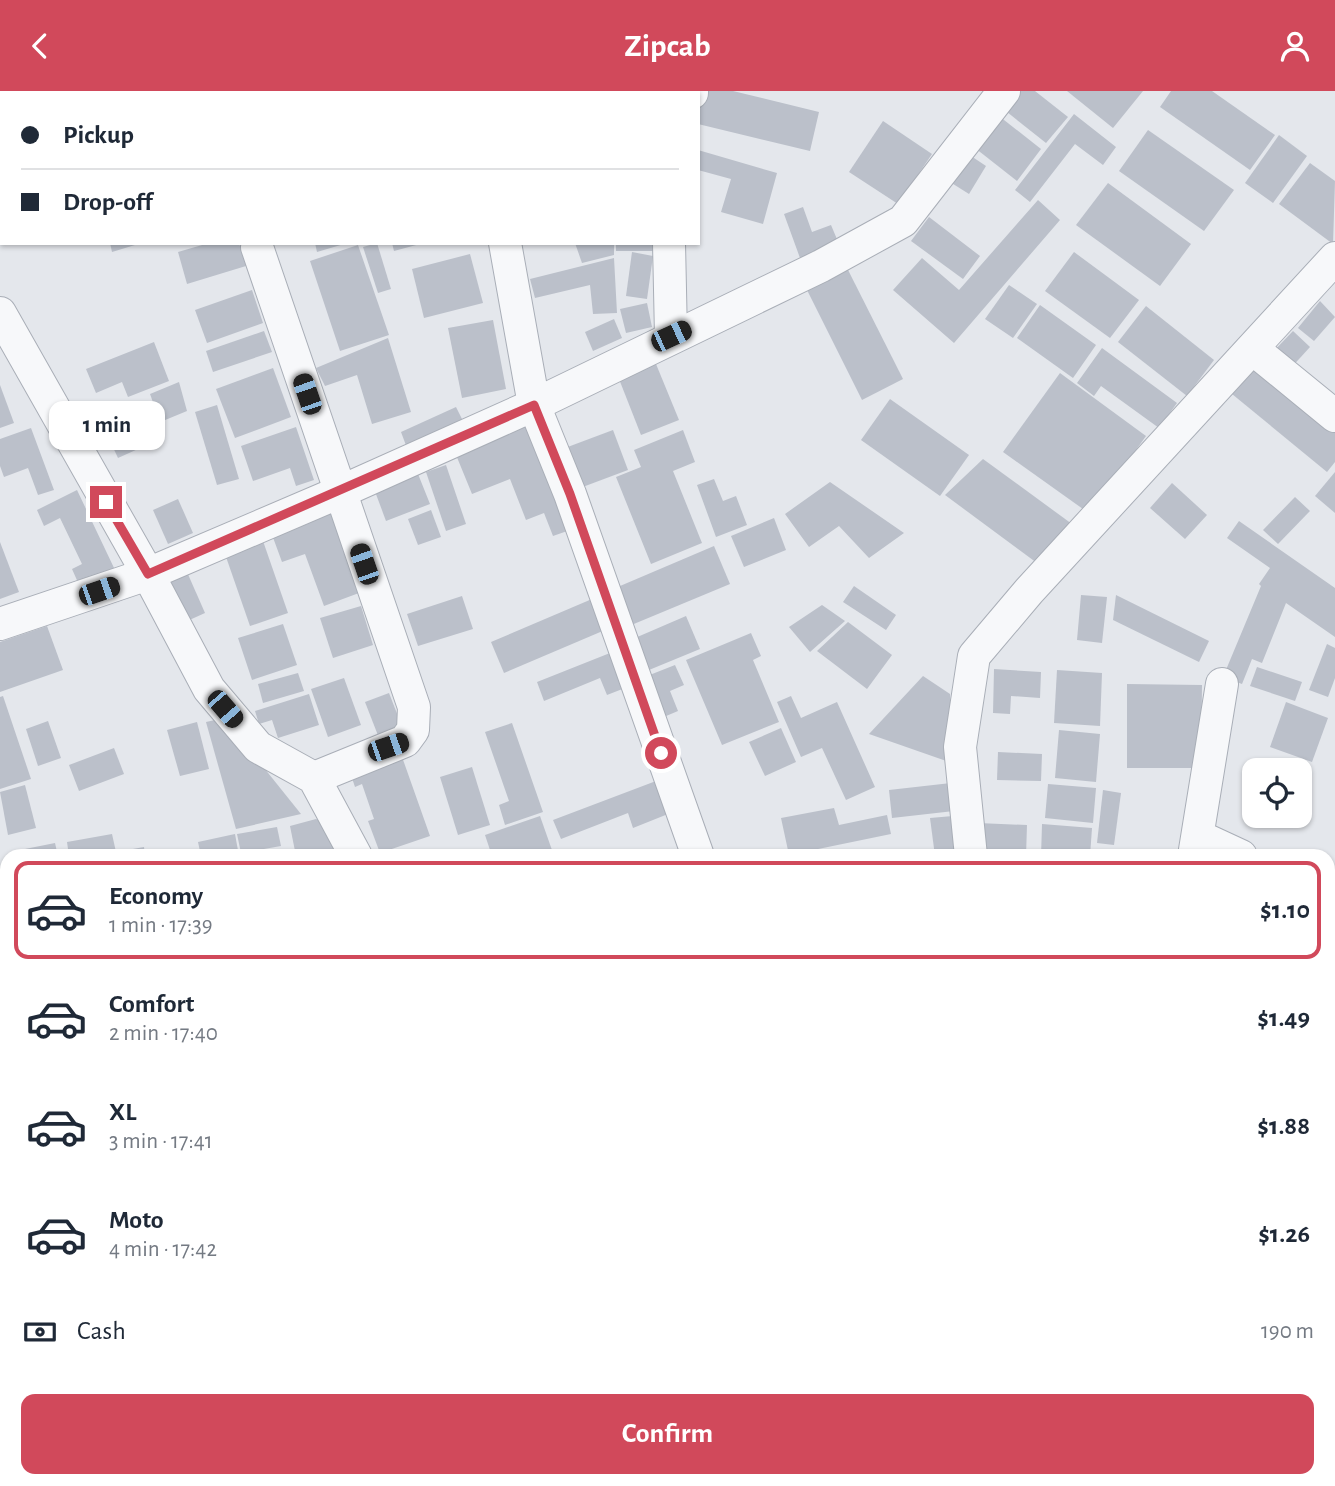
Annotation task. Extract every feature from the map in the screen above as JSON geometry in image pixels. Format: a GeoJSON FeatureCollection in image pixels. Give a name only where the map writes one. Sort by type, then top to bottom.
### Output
{"type":"FeatureCollection","features":[{"type":"Feature","properties":{"kind":"street"},"geometry":{"type":"LineString","coordinates":[[0,624],[148,574],[340,492],[534,405],[821,265],[903,221],[1004,91]]}},
{"type":"Feature","properties":{"kind":"street"},"geometry":{"type":"LineString","coordinates":[[505,245],[534,405],[570,494],[696,849]]}},
{"type":"Feature","properties":{"kind":"street"},"geometry":{"type":"LineString","coordinates":[[669,245],[671,336]]}},
{"type":"Feature","properties":{"kind":"street"},"geometry":{"type":"LineString","coordinates":[[257,247],[414,707],[412,730],[405,741],[314,778]]}},
{"type":"Feature","properties":{"kind":"street"},"geometry":{"type":"LineString","coordinates":[[970,849],[960,747],[974,656],[1029,591],[1335,258]]}},
{"type":"Feature","properties":{"kind":"street"},"geometry":{"type":"LineString","coordinates":[[0,313],[148,574],[209,689],[258,747],[314,778],[352,849]]}},
{"type":"Feature","properties":{"kind":"street"},"geometry":{"type":"LineString","coordinates":[[1253,349],[1335,417]]}},
{"type":"Feature","properties":{"kind":"street"},"geometry":{"type":"LineString","coordinates":[[1197,847],[1222,684]]}},
{"type":"Feature","properties":{"kind":"building"},"geometry":{"type":"Polygon","coordinates":[[[700,91],[733,91],[819,112],[810,151],[700,124],[700,91]]]}},
{"type":"Feature","properties":{"kind":"building"},"geometry":{"type":"Polygon","coordinates":[[[1015,91],[1035,91],[1068,117],[1046,143],[1002,108],[1015,91]]]}},
{"type":"Feature","properties":{"kind":"building"},"geometry":{"type":"Polygon","coordinates":[[[1067,91],[1143,91],[1113,128],[1067,91]]]}},
{"type":"Feature","properties":{"kind":"building"},"geometry":{"type":"Polygon","coordinates":[[[1171,91],[1212,91],[1275,135],[1250,170],[1160,107],[1171,91]]]}},
{"type":"Feature","properties":{"kind":"building"},"geometry":{"type":"Polygon","coordinates":[[[1074,114],[1116,147],[1103,165],[1075,144],[1030,202],[1015,190],[1074,114]]]}},
{"type":"Feature","properties":{"kind":"building"},"geometry":{"type":"Polygon","coordinates":[[[999,116],[1041,149],[1017,181],[975,148],[999,116]]]}},
{"type":"Feature","properties":{"kind":"building"},"geometry":{"type":"Polygon","coordinates":[[[883,121],[932,154],[898,204],[849,172],[883,121]]]}},
{"type":"Feature","properties":{"kind":"building"},"geometry":{"type":"Polygon","coordinates":[[[1148,130],[1234,190],[1204,231],[1119,171],[1148,130]]]}},
{"type":"Feature","properties":{"kind":"building"},"geometry":{"type":"Polygon","coordinates":[[[1279,135],[1307,156],[1273,203],[1245,183],[1279,135]]]}},
{"type":"Feature","properties":{"kind":"building"},"geometry":{"type":"Polygon","coordinates":[[[700,151],[777,173],[763,224],[721,212],[731,179],[700,171],[700,151]]]}},
{"type":"Feature","properties":{"kind":"building"},"geometry":{"type":"Polygon","coordinates":[[[968,154],[986,166],[969,194],[950,182],[968,154]]]}},
{"type":"Feature","properties":{"kind":"building"},"geometry":{"type":"Polygon","coordinates":[[[1310,163],[1335,181],[1333,244],[1279,204],[1310,163]]]}},
{"type":"Feature","properties":{"kind":"building"},"geometry":{"type":"Polygon","coordinates":[[[1108,183],[1191,244],[1160,286],[1076,225],[1108,183]]]}},
{"type":"Feature","properties":{"kind":"building"},"geometry":{"type":"Polygon","coordinates":[[[1038,200],[1060,220],[954,343],[893,290],[922,258],[959,290],[1038,200]]]}},
{"type":"Feature","properties":{"kind":"building"},"geometry":{"type":"Polygon","coordinates":[[[803,207],[812,232],[831,225],[839,244],[800,258],[784,214],[803,207]]]}},
{"type":"Feature","properties":{"kind":"building"},"geometry":{"type":"Polygon","coordinates":[[[929,217],[980,256],[963,279],[911,241],[929,217]]]}},
{"type":"Feature","properties":{"kind":"building"},"geometry":{"type":"Polygon","coordinates":[[[110,245],[135,245],[112,252],[110,245]]]}},
{"type":"Feature","properties":{"kind":"building"},"geometry":{"type":"Polygon","coordinates":[[[202,245],[240,245],[246,266],[187,284],[178,252],[202,245]]]}},
{"type":"Feature","properties":{"kind":"building"},"geometry":{"type":"Polygon","coordinates":[[[315,245],[341,245],[317,252],[315,245]]]}},
{"type":"Feature","properties":{"kind":"building"},"geometry":{"type":"Polygon","coordinates":[[[358,245],[389,335],[340,351],[310,261],[358,245]]]}},
{"type":"Feature","properties":{"kind":"building"},"geometry":{"type":"Polygon","coordinates":[[[378,245],[391,289],[378,293],[363,247],[378,245]]]}},
{"type":"Feature","properties":{"kind":"building"},"geometry":{"type":"Polygon","coordinates":[[[392,245],[416,245],[394,251],[392,245]]]}},
{"type":"Feature","properties":{"kind":"building"},"geometry":{"type":"Polygon","coordinates":[[[576,245],[614,245],[614,255],[582,263],[576,245]]]}},
{"type":"Feature","properties":{"kind":"building"},"geometry":{"type":"Polygon","coordinates":[[[616,245],[655,245],[655,251],[616,251],[616,245]]]}},
{"type":"Feature","properties":{"kind":"building"},"geometry":{"type":"Polygon","coordinates":[[[632,252],[653,256],[647,299],[626,296],[632,252]]]}},
{"type":"Feature","properties":{"kind":"building"},"geometry":{"type":"Polygon","coordinates":[[[1074,252],[1139,300],[1110,338],[1045,291],[1074,252]]]}},
{"type":"Feature","properties":{"kind":"building"},"geometry":{"type":"Polygon","coordinates":[[[470,254],[483,303],[424,318],[412,269],[470,254]]]}},
{"type":"Feature","properties":{"kind":"building"},"geometry":{"type":"Polygon","coordinates":[[[614,258],[617,313],[593,314],[590,285],[535,298],[530,279],[614,258]]]}},
{"type":"Feature","properties":{"kind":"building"},"geometry":{"type":"Polygon","coordinates":[[[844,262],[903,379],[862,400],[803,282],[844,262]]]}},
{"type":"Feature","properties":{"kind":"building"},"geometry":{"type":"Polygon","coordinates":[[[1009,285],[1037,304],[1013,338],[985,319],[1009,285]]]}},
{"type":"Feature","properties":{"kind":"building"},"geometry":{"type":"Polygon","coordinates":[[[252,290],[263,323],[207,343],[195,310],[252,290]]]}},
{"type":"Feature","properties":{"kind":"building"},"geometry":{"type":"Polygon","coordinates":[[[1320,301],[1335,317],[1314,341],[1298,328],[1320,301]]]}},
{"type":"Feature","properties":{"kind":"building"},"geometry":{"type":"Polygon","coordinates":[[[647,303],[652,327],[626,333],[620,309],[647,303]]]}},
{"type":"Feature","properties":{"kind":"building"},"geometry":{"type":"Polygon","coordinates":[[[1040,305],[1096,345],[1073,378],[1017,338],[1040,305]]]}},
{"type":"Feature","properties":{"kind":"building"},"geometry":{"type":"Polygon","coordinates":[[[1146,306],[1214,360],[1187,396],[1118,342],[1146,306]]]}},
{"type":"Feature","properties":{"kind":"building"},"geometry":{"type":"Polygon","coordinates":[[[614,319],[622,338],[593,351],[585,332],[614,319]]]}},
{"type":"Feature","properties":{"kind":"building"},"geometry":{"type":"Polygon","coordinates":[[[493,320],[506,389],[462,398],[448,328],[493,320]]]}},
{"type":"Feature","properties":{"kind":"building"},"geometry":{"type":"Polygon","coordinates":[[[264,331],[272,352],[213,372],[206,351],[264,331]]]}},
{"type":"Feature","properties":{"kind":"building"},"geometry":{"type":"Polygon","coordinates":[[[1293,331],[1310,347],[1289,370],[1271,354],[1293,331]]]}},
{"type":"Feature","properties":{"kind":"building"},"geometry":{"type":"Polygon","coordinates":[[[388,338],[411,412],[372,424],[357,375],[325,386],[316,368],[388,338]]]}},
{"type":"Feature","properties":{"kind":"building"},"geometry":{"type":"Polygon","coordinates":[[[154,342],[169,381],[128,397],[122,382],[96,393],[86,369],[154,342]]]}},
{"type":"Feature","properties":{"kind":"building"},"geometry":{"type":"Polygon","coordinates":[[[1102,348],[1177,403],[1159,428],[1101,386],[1094,396],[1077,383],[1102,348]]]}},
{"type":"Feature","properties":{"kind":"building"},"geometry":{"type":"Polygon","coordinates":[[[1259,362],[1335,424],[1335,462],[1327,472],[1232,394],[1259,362]]]}},
{"type":"Feature","properties":{"kind":"building"},"geometry":{"type":"Polygon","coordinates":[[[656,364],[679,420],[641,435],[619,379],[656,364]]]}},
{"type":"Feature","properties":{"kind":"building"},"geometry":{"type":"Polygon","coordinates":[[[273,368],[291,417],[235,438],[216,389],[273,368]]]}},
{"type":"Feature","properties":{"kind":"building"},"geometry":{"type":"Polygon","coordinates":[[[1060,373],[1146,436],[1090,514],[1003,452],[1060,373]]]}},
{"type":"Feature","properties":{"kind":"building"},"geometry":{"type":"Polygon","coordinates":[[[179,382],[187,411],[141,430],[133,413],[154,405],[150,394],[179,382]]]}},
{"type":"Feature","properties":{"kind":"building"},"geometry":{"type":"Polygon","coordinates":[[[0,385],[14,423],[0,428],[0,385]]]}},
{"type":"Feature","properties":{"kind":"building"},"geometry":{"type":"Polygon","coordinates":[[[890,399],[969,455],[940,496],[861,440],[890,399]]]}},
{"type":"Feature","properties":{"kind":"building"},"geometry":{"type":"Polygon","coordinates":[[[217,405],[239,479],[217,485],[195,412],[217,405]]]}},
{"type":"Feature","properties":{"kind":"building"},"geometry":{"type":"Polygon","coordinates":[[[456,407],[463,421],[407,448],[401,432],[456,407]]]}},
{"type":"Feature","properties":{"kind":"building"},"geometry":{"type":"Polygon","coordinates":[[[124,416],[133,436],[152,427],[158,440],[118,458],[103,426],[124,416]]]}},
{"type":"Feature","properties":{"kind":"building"},"geometry":{"type":"Polygon","coordinates":[[[529,420],[573,529],[553,536],[544,513],[526,520],[510,479],[472,494],[454,450],[529,420]]]}},
{"type":"Feature","properties":{"kind":"building"},"geometry":{"type":"Polygon","coordinates":[[[296,427],[314,480],[296,486],[290,468],[253,481],[241,446],[296,427]]]}},
{"type":"Feature","properties":{"kind":"building"},"geometry":{"type":"Polygon","coordinates":[[[31,428],[54,490],[38,495],[28,468],[4,477],[0,466],[0,439],[31,428]]]}},
{"type":"Feature","properties":{"kind":"building"},"geometry":{"type":"Polygon","coordinates":[[[613,430],[628,470],[580,488],[565,448],[613,430]]]}},
{"type":"Feature","properties":{"kind":"building"},"geometry":{"type":"Polygon","coordinates":[[[683,430],[695,462],[673,471],[702,543],[651,564],[616,477],[641,467],[634,450],[683,430]]]}},
{"type":"Feature","properties":{"kind":"building"},"geometry":{"type":"Polygon","coordinates":[[[983,459],[1072,524],[1041,566],[945,495],[983,459]]]}},
{"type":"Feature","properties":{"kind":"building"},"geometry":{"type":"Polygon","coordinates":[[[446,465],[466,524],[446,531],[426,472],[446,465]]]}},
{"type":"Feature","properties":{"kind":"building"},"geometry":{"type":"Polygon","coordinates":[[[416,469],[430,504],[386,521],[373,486],[416,469]]]}},
{"type":"Feature","properties":{"kind":"building"},"geometry":{"type":"Polygon","coordinates":[[[1335,472],[1335,513],[1315,496],[1335,472]]]}},
{"type":"Feature","properties":{"kind":"building"},"geometry":{"type":"Polygon","coordinates":[[[714,479],[723,501],[736,496],[747,525],[716,537],[697,485],[714,479]]]}},
{"type":"Feature","properties":{"kind":"building"},"geometry":{"type":"Polygon","coordinates":[[[830,482],[904,533],[869,558],[839,526],[809,547],[785,514],[830,482]]]}},
{"type":"Feature","properties":{"kind":"building"},"geometry":{"type":"Polygon","coordinates":[[[1172,483],[1207,515],[1185,539],[1150,508],[1172,483]]]}},
{"type":"Feature","properties":{"kind":"building"},"geometry":{"type":"Polygon","coordinates":[[[77,490],[115,570],[80,587],[72,569],[82,564],[60,518],[44,526],[37,510],[77,490]]]}},
{"type":"Feature","properties":{"kind":"building"},"geometry":{"type":"Polygon","coordinates":[[[1295,497],[1310,511],[1278,544],[1263,530],[1295,497]]]}},
{"type":"Feature","properties":{"kind":"building"},"geometry":{"type":"Polygon","coordinates":[[[178,499],[193,533],[168,544],[153,510],[178,499]]]}},
{"type":"Feature","properties":{"kind":"building"},"geometry":{"type":"Polygon","coordinates":[[[431,510],[441,537],[418,545],[408,519],[431,510]]]}},
{"type":"Feature","properties":{"kind":"building"},"geometry":{"type":"Polygon","coordinates":[[[330,511],[359,593],[324,606],[305,554],[282,562],[271,532],[330,511]]]}},
{"type":"Feature","properties":{"kind":"building"},"geometry":{"type":"Polygon","coordinates":[[[774,518],[786,550],[744,567],[731,536],[774,518]]]}},
{"type":"Feature","properties":{"kind":"building"},"geometry":{"type":"Polygon","coordinates":[[[1239,521],[1335,588],[1335,637],[1286,603],[1262,663],[1252,659],[1242,684],[1223,677],[1261,586],[1259,584],[1270,568],[1227,538],[1239,521]]]}},
{"type":"Feature","properties":{"kind":"building"},"geometry":{"type":"Polygon","coordinates":[[[263,541],[288,613],[250,626],[225,554],[263,541]]]}},
{"type":"Feature","properties":{"kind":"building"},"geometry":{"type":"Polygon","coordinates":[[[0,542],[19,592],[0,599],[0,542]]]}},
{"type":"Feature","properties":{"kind":"building"},"geometry":{"type":"Polygon","coordinates":[[[714,546],[730,584],[629,626],[613,589],[714,546]]]}},
{"type":"Feature","properties":{"kind":"building"},"geometry":{"type":"Polygon","coordinates":[[[187,572],[205,613],[185,622],[167,581],[187,572]]]}},
{"type":"Feature","properties":{"kind":"building"},"geometry":{"type":"Polygon","coordinates":[[[854,586],[896,615],[886,630],[843,602],[854,586]]]}},
{"type":"Feature","properties":{"kind":"building"},"geometry":{"type":"Polygon","coordinates":[[[1081,595],[1107,597],[1102,643],[1077,640],[1081,595]]]}},
{"type":"Feature","properties":{"kind":"building"},"geometry":{"type":"Polygon","coordinates":[[[1116,595],[1209,641],[1199,662],[1113,620],[1116,595]]]}},
{"type":"Feature","properties":{"kind":"building"},"geometry":{"type":"Polygon","coordinates":[[[462,596],[473,629],[418,646],[407,614],[462,596]]]}},
{"type":"Feature","properties":{"kind":"building"},"geometry":{"type":"Polygon","coordinates":[[[592,599],[605,630],[504,673],[491,642],[592,599]]]}},
{"type":"Feature","properties":{"kind":"building"},"geometry":{"type":"Polygon","coordinates":[[[822,605],[845,621],[810,652],[789,627],[822,605]]]}},
{"type":"Feature","properties":{"kind":"building"},"geometry":{"type":"Polygon","coordinates":[[[361,606],[373,645],[333,658],[320,618],[361,606]]]}},
{"type":"Feature","properties":{"kind":"building"},"geometry":{"type":"Polygon","coordinates":[[[686,616],[700,649],[649,670],[635,638],[686,616]]]}},
{"type":"Feature","properties":{"kind":"building"},"geometry":{"type":"Polygon","coordinates":[[[848,622],[892,655],[867,689],[817,651],[848,622]]]}},
{"type":"Feature","properties":{"kind":"building"},"geometry":{"type":"Polygon","coordinates":[[[283,624],[297,665],[252,680],[238,638],[283,624]]]}},
{"type":"Feature","properties":{"kind":"building"},"geometry":{"type":"Polygon","coordinates":[[[47,626],[63,670],[0,692],[0,642],[47,626]]]}},
{"type":"Feature","properties":{"kind":"building"},"geometry":{"type":"Polygon","coordinates":[[[751,633],[761,656],[753,660],[779,722],[722,745],[686,660],[751,633]]]}},
{"type":"Feature","properties":{"kind":"building"},"geometry":{"type":"Polygon","coordinates":[[[1327,644],[1335,648],[1335,678],[1328,697],[1309,690],[1327,644]]]}},
{"type":"Feature","properties":{"kind":"building"},"geometry":{"type":"Polygon","coordinates":[[[610,653],[625,688],[607,695],[600,678],[544,701],[537,682],[610,653]]]}},
{"type":"Feature","properties":{"kind":"building"},"geometry":{"type":"Polygon","coordinates":[[[675,665],[684,685],[670,691],[678,711],[659,719],[642,678],[675,665]]]}},
{"type":"Feature","properties":{"kind":"building"},"geometry":{"type":"Polygon","coordinates":[[[1257,667],[1302,682],[1295,701],[1250,686],[1257,667]]]}},
{"type":"Feature","properties":{"kind":"building"},"geometry":{"type":"Polygon","coordinates":[[[994,669],[1041,672],[1040,698],[1011,696],[1010,714],[993,713],[994,669]]]}},
{"type":"Feature","properties":{"kind":"building"},"geometry":{"type":"Polygon","coordinates":[[[1057,670],[1102,673],[1100,726],[1054,723],[1057,670]]]}},
{"type":"Feature","properties":{"kind":"building"},"geometry":{"type":"Polygon","coordinates":[[[298,673],[304,691],[263,703],[258,684],[298,673]]]}},
{"type":"Feature","properties":{"kind":"building"},"geometry":{"type":"Polygon","coordinates":[[[923,676],[950,694],[952,763],[869,734],[923,676]]]}},
{"type":"Feature","properties":{"kind":"building"},"geometry":{"type":"Polygon","coordinates":[[[344,678],[361,725],[328,737],[311,689],[344,678]]]}},
{"type":"Feature","properties":{"kind":"building"},"geometry":{"type":"Polygon","coordinates":[[[1127,684],[1202,685],[1201,768],[1127,768],[1127,684]]]}},
{"type":"Feature","properties":{"kind":"building"},"geometry":{"type":"Polygon","coordinates":[[[389,693],[403,729],[379,738],[365,702],[389,693]]]}},
{"type":"Feature","properties":{"kind":"building"},"geometry":{"type":"Polygon","coordinates":[[[309,694],[319,725],[278,738],[272,720],[259,724],[255,711],[309,694]]]}},
{"type":"Feature","properties":{"kind":"building"},"geometry":{"type":"Polygon","coordinates":[[[3,696],[31,779],[0,789],[0,697],[3,696]]]}},
{"type":"Feature","properties":{"kind":"building"},"geometry":{"type":"Polygon","coordinates":[[[791,696],[801,718],[837,702],[875,787],[846,800],[822,748],[801,757],[777,702],[791,696]]]}},
{"type":"Feature","properties":{"kind":"building"},"geometry":{"type":"Polygon","coordinates":[[[1286,702],[1328,718],[1312,762],[1312,758],[1301,758],[1270,747],[1286,702]]]}},
{"type":"Feature","properties":{"kind":"building"},"geometry":{"type":"Polygon","coordinates":[[[224,718],[301,814],[236,829],[206,722],[224,718]]]}},
{"type":"Feature","properties":{"kind":"building"},"geometry":{"type":"Polygon","coordinates":[[[48,721],[61,758],[38,766],[26,729],[48,721]]]}},
{"type":"Feature","properties":{"kind":"building"},"geometry":{"type":"Polygon","coordinates":[[[197,722],[209,769],[180,776],[167,730],[197,722]]]}},
{"type":"Feature","properties":{"kind":"building"},"geometry":{"type":"Polygon","coordinates":[[[512,723],[543,812],[505,825],[499,805],[509,801],[485,732],[512,723]]]}},
{"type":"Feature","properties":{"kind":"building"},"geometry":{"type":"Polygon","coordinates":[[[781,728],[796,762],[765,776],[749,742],[781,728]]]}},
{"type":"Feature","properties":{"kind":"building"},"geometry":{"type":"Polygon","coordinates":[[[1059,730],[1100,734],[1096,782],[1055,778],[1059,730]]]}},
{"type":"Feature","properties":{"kind":"building"},"geometry":{"type":"Polygon","coordinates":[[[114,748],[124,774],[79,791],[69,765],[114,748]]]}},
{"type":"Feature","properties":{"kind":"building"},"geometry":{"type":"Polygon","coordinates":[[[998,752],[1042,754],[1041,781],[997,780],[998,752]]]}},
{"type":"Feature","properties":{"kind":"building"},"geometry":{"type":"Polygon","coordinates":[[[401,754],[430,836],[392,849],[378,849],[368,821],[374,819],[362,784],[355,787],[350,772],[401,754]]]}},
{"type":"Feature","properties":{"kind":"building"},"geometry":{"type":"Polygon","coordinates":[[[472,767],[490,825],[458,835],[440,777],[472,767]]]}},
{"type":"Feature","properties":{"kind":"building"},"geometry":{"type":"Polygon","coordinates":[[[656,781],[668,814],[633,828],[628,813],[561,839],[553,820],[656,781]]]}},
{"type":"Feature","properties":{"kind":"building"},"geometry":{"type":"Polygon","coordinates":[[[951,783],[954,811],[892,818],[889,790],[951,783]]]}},
{"type":"Feature","properties":{"kind":"building"},"geometry":{"type":"Polygon","coordinates":[[[1048,784],[1096,788],[1093,823],[1045,818],[1048,784]]]}},
{"type":"Feature","properties":{"kind":"building"},"geometry":{"type":"Polygon","coordinates":[[[25,785],[36,828],[8,835],[0,792],[25,785]]]}},
{"type":"Feature","properties":{"kind":"building"},"geometry":{"type":"Polygon","coordinates":[[[1103,790],[1121,793],[1114,845],[1097,843],[1103,790]]]}},
{"type":"Feature","properties":{"kind":"building"},"geometry":{"type":"Polygon","coordinates":[[[834,808],[839,825],[887,815],[891,834],[818,849],[788,849],[781,818],[834,808]]]}},
{"type":"Feature","properties":{"kind":"building"},"geometry":{"type":"Polygon","coordinates":[[[540,816],[552,849],[490,849],[485,835],[540,816]]]}},
{"type":"Feature","properties":{"kind":"building"},"geometry":{"type":"Polygon","coordinates":[[[953,816],[956,849],[934,849],[930,818],[953,816]]]}},
{"type":"Feature","properties":{"kind":"building"},"geometry":{"type":"Polygon","coordinates":[[[316,819],[334,827],[339,849],[295,849],[290,826],[316,819]]]}},
{"type":"Feature","properties":{"kind":"building"},"geometry":{"type":"Polygon","coordinates":[[[978,823],[1027,825],[1026,849],[977,849],[978,823]]]}},
{"type":"Feature","properties":{"kind":"building"},"geometry":{"type":"Polygon","coordinates":[[[1042,824],[1092,828],[1090,849],[1041,849],[1042,824]]]}},
{"type":"Feature","properties":{"kind":"building"},"geometry":{"type":"Polygon","coordinates":[[[277,827],[281,846],[240,849],[237,834],[277,827]]]}},
{"type":"Feature","properties":{"kind":"building"},"geometry":{"type":"Polygon","coordinates":[[[112,834],[115,849],[68,849],[67,842],[112,834]]]}},
{"type":"Feature","properties":{"kind":"building"},"geometry":{"type":"Polygon","coordinates":[[[235,834],[238,849],[200,849],[198,842],[235,834]]]}},
{"type":"Feature","properties":{"kind":"building"},"geometry":{"type":"Polygon","coordinates":[[[55,843],[56,849],[25,849],[55,843]]]}},
{"type":"Feature","properties":{"kind":"route"},"geometry":{"type":"LineString","coordinates":[[106,502],[148,574],[534,405],[570,494],[661,753]]}}]}
